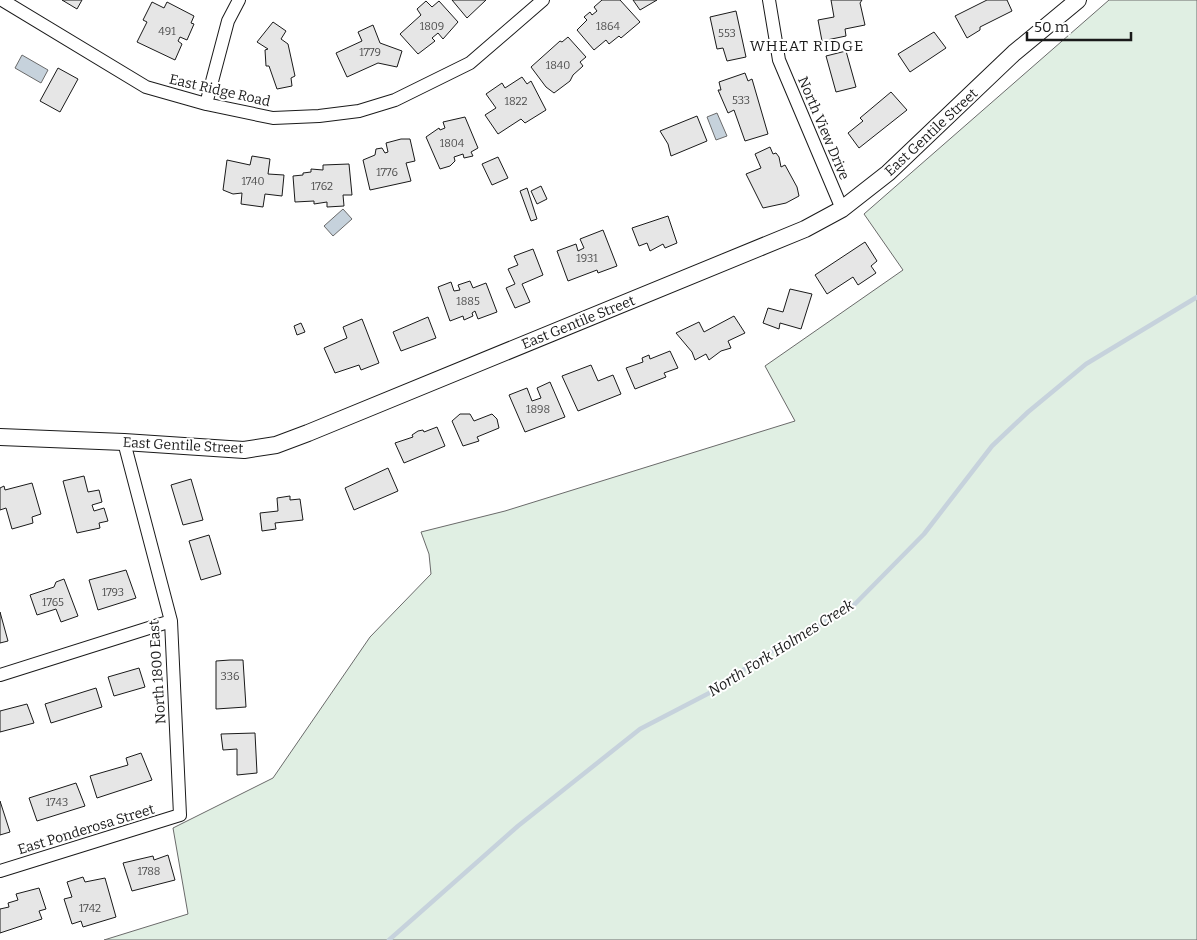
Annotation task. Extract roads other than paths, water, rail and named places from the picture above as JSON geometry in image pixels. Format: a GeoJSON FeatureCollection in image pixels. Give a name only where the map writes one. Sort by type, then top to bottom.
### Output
{"type":"FeatureCollection","features":[{"type":"Feature","properties":{"kind":"street"},"geometry":{"type":"LineString","coordinates":[[206,104],[228,21],[239,0]]}},
{"type":"Feature","properties":{"kind":"street","name":"East Ridge Road"},"geometry":{"type":"LineString","coordinates":[[1,1],[146,87],[206,104],[273,118],[319,116],[359,111],[432,83],[470,62],[543,0]]}},
{"type":"Feature","properties":{"kind":"street","name":"North View Drive"},"geometry":{"type":"LineString","coordinates":[[769,0],[779,60],[842,209]]}},
{"type":"Feature","properties":{"kind":"street","name":"East Gentile Street"},"geometry":{"type":"LineString","coordinates":[[0,437],[124,442],[244,450],[276,445],[805,229],[842,209],[888,173],[1014,53],[1078,0]]}},
{"type":"Feature","properties":{"kind":"street","name":"North 1800 East"},"geometry":{"type":"LineString","coordinates":[[124,442],[171,621],[180,815]]}},
{"type":"Feature","properties":{"kind":"street"},"geometry":{"type":"LineString","coordinates":[[0,675],[171,621]]}},
{"type":"Feature","properties":{"kind":"street","name":"East Ponderosa Street"},"geometry":{"type":"LineString","coordinates":[[0,871],[180,815]]}},
{"type":"Feature","properties":{"kind":"waterway","name":"North Fork Holmes Creek"},"geometry":{"type":"LineString","coordinates":[[389,940],[518,826],[640,729],[717,689],[758,659],[852,607],[924,534],[992,446],[1028,412],[1086,364],[1197,297]]}},
{"type":"Feature","properties":{"kind":"district","name":"WHEAT RIDGE"},"geometry":{"type":"Point","coordinates":[807,46]}}]}
